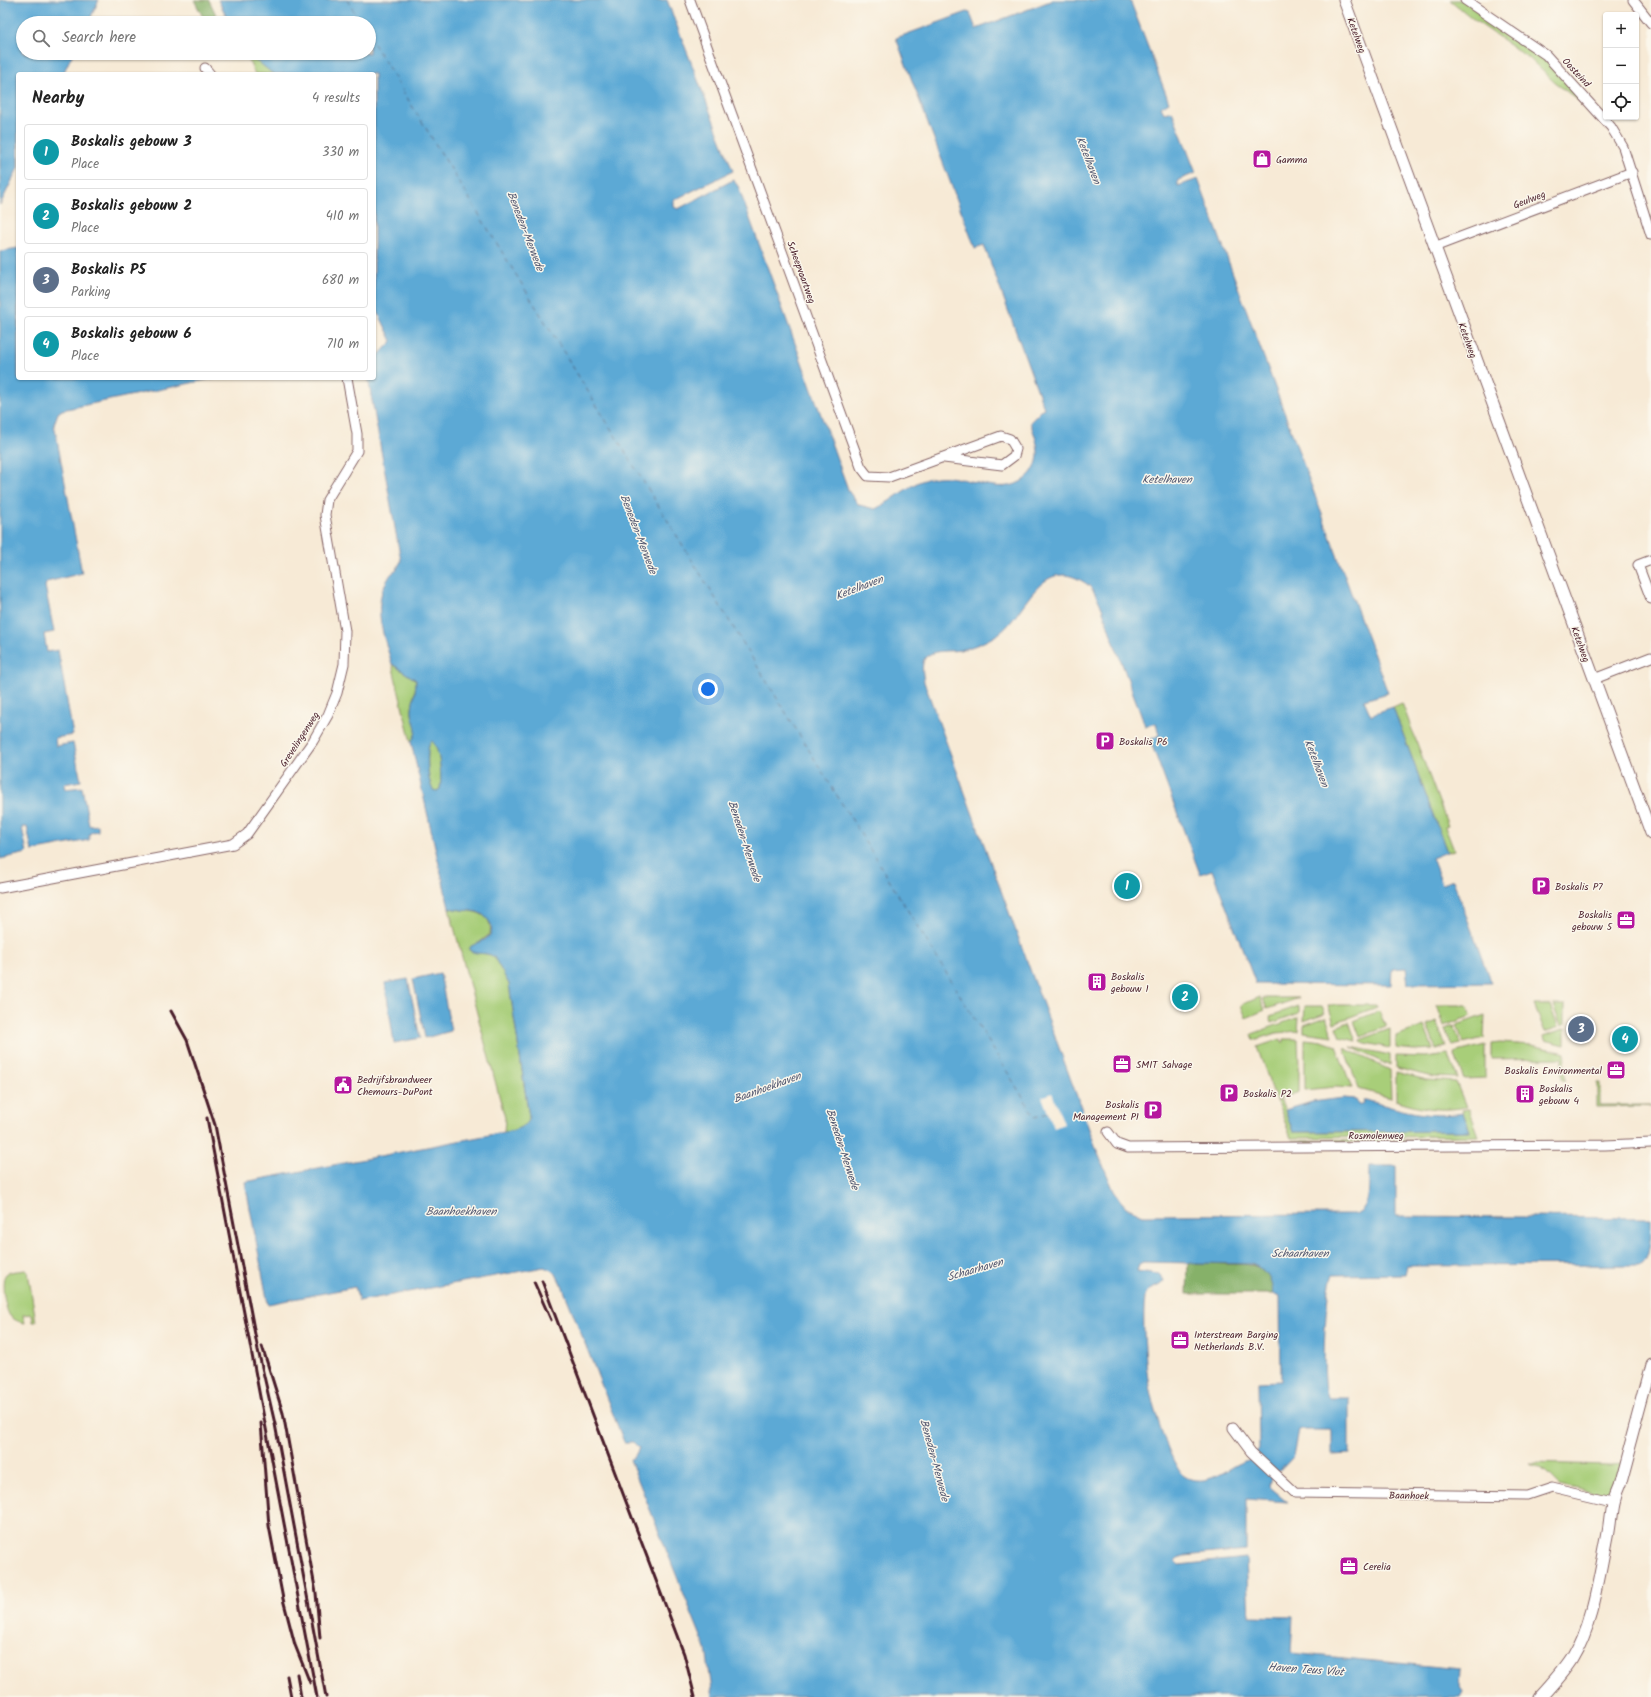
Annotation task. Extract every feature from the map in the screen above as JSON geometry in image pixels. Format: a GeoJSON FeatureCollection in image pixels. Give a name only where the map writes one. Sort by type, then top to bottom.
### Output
{"type":"FeatureCollection","features":[{"type":"Feature","properties":{"kind":"street","name":"Scheepvaartweg"},"geometry":{"type":"LineString","coordinates":[[690,0],[861,467],[868,476],[889,477],[1001,436],[1010,439],[1016,449],[1014,456],[1002,465],[944,458]]}},
{"type":"Feature","properties":{"kind":"street","name":"Ketelweg"},"geometry":{"type":"LineString","coordinates":[[1344,0],[1651,833]]}},
{"type":"Feature","properties":{"kind":"street","name":"Oosteind"},"geometry":{"type":"LineString","coordinates":[[1465,0],[1546,55],[1611,127],[1623,147],[1651,235]]}},
{"type":"Feature","properties":{"kind":"street"},"geometry":{"type":"LineString","coordinates":[[1634,0],[1651,23]]}},
{"type":"Feature","properties":{"kind":"street","name":"Geulweg"},"geometry":{"type":"LineString","coordinates":[[1434,247],[1632,172]]}},
{"type":"Feature","properties":{"kind":"street","name":"Grevelingenweg"},"geometry":{"type":"LineString","coordinates":[[0,888],[233,844],[247,834],[313,741],[331,708],[337,693],[344,664],[345,631],[325,515],[327,500],[357,451],[357,434],[347,380]]}},
{"type":"Feature","properties":{"kind":"street"},"geometry":{"type":"LineString","coordinates":[[1651,560],[1638,565],[1651,599]]}},
{"type":"Feature","properties":{"kind":"street"},"geometry":{"type":"LineString","coordinates":[[1594,679],[1651,657]]}},
{"type":"Feature","properties":{"kind":"street","name":"Rosmolenweg"},"geometry":{"type":"LineString","coordinates":[[1108,1132],[1117,1144],[1128,1148],[1605,1146],[1651,1143]]}},
{"type":"Feature","properties":{"kind":"street"},"geometry":{"type":"LineString","coordinates":[[1541,1697],[1572,1659],[1582,1638],[1591,1610],[1607,1536],[1611,1502],[1618,1487],[1651,1364]]}},
{"type":"Feature","properties":{"kind":"street","name":"Baanhoek"},"geometry":{"type":"LineString","coordinates":[[1232,1428],[1251,1452],[1295,1493],[1528,1496],[1552,1488],[1611,1502]]}},
{"type":"Feature","properties":{"kind":"green space"},"geometry":{"type":"Polygon","coordinates":[[[194,0],[209,0],[217,16],[202,16],[194,0]]]}},
{"type":"Feature","properties":{"kind":"green space"},"geometry":{"type":"Polygon","coordinates":[[[1450,0],[1463,0],[1532,49],[1553,67],[1592,111],[1553,81],[1530,59],[1473,19],[1450,0]]]}},
{"type":"Feature","properties":{"kind":"green space"},"geometry":{"type":"Polygon","coordinates":[[[248,60],[259,63],[271,72],[254,72],[248,60]]]}},
{"type":"Feature","properties":{"kind":"green space"},"geometry":{"type":"Polygon","coordinates":[[[392,664],[416,680],[412,714],[416,733],[411,742],[392,664]]]}},
{"type":"Feature","properties":{"kind":"green space"},"geometry":{"type":"Polygon","coordinates":[[[1402,703],[1448,826],[1445,827],[1454,850],[1447,852],[1393,707],[1402,703]]]}},
{"type":"Feature","properties":{"kind":"green space"},"geometry":{"type":"Polygon","coordinates":[[[433,741],[439,757],[441,771],[440,789],[437,791],[433,790],[429,780],[428,752],[430,742],[433,741]]]}},
{"type":"Feature","properties":{"kind":"green space"},"geometry":{"type":"Polygon","coordinates":[[[449,908],[477,913],[483,915],[488,920],[490,934],[480,942],[485,954],[494,957],[509,984],[529,1117],[526,1124],[523,1126],[504,1133],[505,1118],[449,908]]]}},
{"type":"Feature","properties":{"kind":"green space"},"geometry":{"type":"Polygon","coordinates":[[[1260,997],[1265,1010],[1246,1018],[1241,1005],[1260,997]]]}},
{"type":"Feature","properties":{"kind":"green space"},"geometry":{"type":"Polygon","coordinates":[[[1263,998],[1299,998],[1267,1009],[1263,998]]]}},
{"type":"Feature","properties":{"kind":"green space"},"geometry":{"type":"Polygon","coordinates":[[[1328,1005],[1376,1005],[1377,1007],[1334,1023],[1328,1005]]]}},
{"type":"Feature","properties":{"kind":"green space"},"geometry":{"type":"Polygon","coordinates":[[[1437,1005],[1467,1005],[1471,1016],[1444,1026],[1437,1005]]]}},
{"type":"Feature","properties":{"kind":"green space"},"geometry":{"type":"Polygon","coordinates":[[[1534,1005],[1550,1005],[1558,1027],[1545,1032],[1534,1005]]]}},
{"type":"Feature","properties":{"kind":"green space"},"geometry":{"type":"Polygon","coordinates":[[[1553,1005],[1565,1005],[1565,1024],[1561,1026],[1553,1005]]]}},
{"type":"Feature","properties":{"kind":"green space"},"geometry":{"type":"Polygon","coordinates":[[[1299,1006],[1299,1013],[1272,1023],[1270,1016],[1299,1006]]]}},
{"type":"Feature","properties":{"kind":"green space"},"geometry":{"type":"Polygon","coordinates":[[[1305,1006],[1322,1006],[1325,1013],[1304,1021],[1305,1006]]]}},
{"type":"Feature","properties":{"kind":"green space"},"geometry":{"type":"Polygon","coordinates":[[[1379,1011],[1386,1027],[1360,1037],[1354,1021],[1379,1011]]]}},
{"type":"Feature","properties":{"kind":"green space"},"geometry":{"type":"Polygon","coordinates":[[[1485,1015],[1484,1038],[1463,1043],[1457,1025],[1485,1015]]]}},
{"type":"Feature","properties":{"kind":"green space"},"geometry":{"type":"Polygon","coordinates":[[[1299,1017],[1298,1031],[1276,1033],[1254,1040],[1252,1034],[1299,1017]]]}},
{"type":"Feature","properties":{"kind":"green space"},"geometry":{"type":"Polygon","coordinates":[[[1326,1017],[1333,1036],[1304,1032],[1304,1025],[1326,1017]]]}},
{"type":"Feature","properties":{"kind":"green space"},"geometry":{"type":"Polygon","coordinates":[[[1436,1021],[1446,1047],[1436,1049],[1427,1025],[1436,1021]]]}},
{"type":"Feature","properties":{"kind":"green space"},"geometry":{"type":"Polygon","coordinates":[[[1349,1022],[1356,1041],[1340,1037],[1336,1027],[1349,1022]]]}},
{"type":"Feature","properties":{"kind":"green space"},"geometry":{"type":"Polygon","coordinates":[[[1424,1026],[1433,1049],[1413,1050],[1396,1048],[1396,1036],[1424,1026]]]}},
{"type":"Feature","properties":{"kind":"green space"},"geometry":{"type":"Polygon","coordinates":[[[1454,1026],[1461,1044],[1452,1046],[1445,1029],[1454,1026]]]}},
{"type":"Feature","properties":{"kind":"green space"},"geometry":{"type":"Polygon","coordinates":[[[1565,1028],[1565,1045],[1545,1040],[1544,1036],[1565,1028]]]}},
{"type":"Feature","properties":{"kind":"green space"},"geometry":{"type":"Polygon","coordinates":[[[1390,1029],[1390,1048],[1361,1042],[1360,1040],[1390,1029]]]}},
{"type":"Feature","properties":{"kind":"green space"},"geometry":{"type":"Polygon","coordinates":[[[1281,1039],[1282,1042],[1284,1042],[1284,1039],[1298,1039],[1299,1068],[1297,1068],[1299,1070],[1299,1092],[1276,1100],[1257,1047],[1281,1039]]]}},
{"type":"Feature","properties":{"kind":"green space"},"geometry":{"type":"Polygon","coordinates":[[[1305,1039],[1322,1041],[1336,1046],[1352,1088],[1335,1087],[1305,1090],[1305,1039]]]}},
{"type":"Feature","properties":{"kind":"green space"},"geometry":{"type":"Polygon","coordinates":[[[1500,1043],[1532,1045],[1565,1053],[1565,1080],[1562,1080],[1562,1058],[1491,1059],[1491,1044],[1500,1043]]]}},
{"type":"Feature","properties":{"kind":"green space"},"geometry":{"type":"Polygon","coordinates":[[[1485,1045],[1485,1078],[1464,1079],[1454,1053],[1485,1045]]]}},
{"type":"Feature","properties":{"kind":"green space"},"geometry":{"type":"Polygon","coordinates":[[[1351,1047],[1390,1055],[1390,1066],[1351,1047]]]}},
{"type":"Feature","properties":{"kind":"green space"},"geometry":{"type":"Polygon","coordinates":[[[1344,1048],[1390,1070],[1391,1098],[1359,1089],[1344,1048]]]}},
{"type":"Feature","properties":{"kind":"green space"},"geometry":{"type":"Polygon","coordinates":[[[1448,1054],[1458,1078],[1434,1077],[1396,1068],[1396,1056],[1426,1057],[1448,1054]]]}},
{"type":"Feature","properties":{"kind":"green space"},"geometry":{"type":"Polygon","coordinates":[[[1396,1072],[1427,1080],[1456,1082],[1466,1107],[1439,1109],[1413,1105],[1396,1100],[1396,1072]]]}},
{"type":"Feature","properties":{"kind":"green space"},"geometry":{"type":"Polygon","coordinates":[[[1597,1083],[1600,1083],[1600,1105],[1651,1106],[1597,1107],[1597,1083]]]}},
{"type":"Feature","properties":{"kind":"green space"},"geometry":{"type":"Polygon","coordinates":[[[1281,1100],[1293,1132],[1470,1131],[1462,1110],[1469,1109],[1479,1136],[1291,1138],[1277,1101],[1281,1100]]]}},
{"type":"Feature","properties":{"kind":"green space"},"geometry":{"type":"Polygon","coordinates":[[[1476,1140],[1474,1142],[1296,1143],[1292,1141],[1476,1140]]]}},
{"type":"Feature","properties":{"kind":"green space"},"geometry":{"type":"Polygon","coordinates":[[[1188,1263],[1244,1264],[1258,1267],[1268,1276],[1273,1294],[1187,1294],[1188,1263]]]}},
{"type":"Feature","properties":{"kind":"green space"},"geometry":{"type":"Polygon","coordinates":[[[25,1270],[28,1272],[36,1322],[33,1322],[32,1314],[23,1315],[25,1323],[13,1319],[8,1313],[5,1302],[3,1288],[4,1277],[8,1273],[25,1270]]]}},
{"type":"Feature","properties":{"kind":"green space"},"geometry":{"type":"Polygon","coordinates":[[[1529,1463],[1623,1464],[1613,1487],[1606,1493],[1598,1494],[1559,1485],[1546,1472],[1529,1463]]]}},
{"type":"Feature","properties":{"kind":"water"},"geometry":{"type":"Polygon","coordinates":[[[0,0],[99,0],[91,16],[16,16],[16,60],[70,60],[64,72],[16,72],[16,172],[0,205],[0,0]]]}},
{"type":"Feature","properties":{"kind":"water"},"geometry":{"type":"Polygon","coordinates":[[[218,0],[667,0],[733,171],[674,200],[674,207],[678,209],[733,180],[738,186],[849,492],[859,505],[875,509],[911,486],[936,477],[948,477],[998,486],[1010,486],[1021,482],[1031,473],[1037,461],[1038,448],[1030,422],[1044,408],[984,245],[975,248],[896,38],[967,12],[970,13],[976,29],[1053,0],[1130,0],[1169,102],[1161,107],[1164,113],[1172,111],[1196,173],[1178,180],[1178,186],[1198,179],[1388,693],[1364,700],[1371,716],[1375,713],[1393,707],[1447,852],[1432,858],[1442,884],[1453,880],[1491,983],[1408,984],[1406,968],[1392,969],[1391,985],[1256,984],[1212,870],[1200,874],[1150,740],[1159,735],[1156,723],[1145,726],[1100,604],[1091,588],[1080,580],[1063,575],[1052,577],[1042,583],[1033,592],[1009,624],[997,635],[982,643],[965,649],[934,652],[927,656],[923,661],[924,682],[1099,1156],[1114,1191],[1126,1207],[1143,1215],[1354,1214],[1364,1207],[1367,1201],[1369,1166],[1396,1166],[1396,1216],[1651,1218],[1649,1251],[1647,1257],[1641,1265],[1407,1266],[1405,1274],[1333,1275],[1330,1283],[1326,1317],[1324,1358],[1326,1391],[1329,1398],[1349,1398],[1349,1454],[1332,1455],[1331,1430],[1299,1431],[1294,1456],[1271,1480],[1270,1487],[1288,1502],[1246,1499],[1246,1550],[1184,1556],[1175,1561],[1179,1565],[1246,1558],[1249,1616],[1293,1617],[1291,1653],[1461,1669],[1460,1687],[1463,1692],[1460,1697],[713,1697],[706,1649],[630,1460],[635,1456],[639,1448],[633,1442],[624,1442],[563,1288],[555,1272],[544,1267],[359,1301],[355,1287],[268,1304],[245,1182],[510,1131],[525,1124],[529,1117],[509,984],[494,957],[488,954],[475,953],[469,950],[471,946],[484,940],[491,933],[490,922],[477,912],[449,908],[411,742],[416,733],[412,709],[416,680],[392,664],[381,621],[380,599],[383,589],[392,573],[396,571],[401,561],[368,380],[376,380],[376,358],[392,341],[376,308],[376,72],[271,72],[252,60],[376,60],[376,16],[226,16],[218,0]],[[432,741],[430,742],[428,752],[428,773],[433,790],[437,791],[440,789],[441,784],[439,757],[432,741]],[[1143,1262],[1139,1264],[1137,1271],[1159,1274],[1164,1280],[1160,1285],[1148,1291],[1145,1297],[1144,1338],[1149,1388],[1165,1442],[1181,1473],[1192,1479],[1204,1480],[1211,1478],[1249,1460],[1259,1449],[1258,1382],[1281,1381],[1280,1297],[1279,1295],[1273,1294],[1270,1279],[1267,1275],[1261,1269],[1251,1264],[1143,1262]]]}},
{"type":"Feature","properties":{"kind":"water"},"geometry":{"type":"Polygon","coordinates":[[[16,248],[16,380],[205,380],[62,410],[58,413],[54,424],[82,573],[47,582],[45,586],[54,632],[44,634],[47,652],[58,650],[73,735],[55,738],[56,746],[73,743],[81,781],[64,784],[65,789],[82,787],[89,825],[98,825],[98,831],[92,832],[89,835],[89,840],[32,851],[27,827],[22,827],[27,853],[0,859],[0,251],[16,248]]]}},
{"type":"Feature","properties":{"kind":"water"},"geometry":{"type":"Polygon","coordinates":[[[440,973],[451,1031],[425,1038],[413,979],[440,973]]]}},
{"type":"Feature","properties":{"kind":"water"},"geometry":{"type":"Polygon","coordinates":[[[408,979],[420,1038],[394,1043],[385,983],[408,979]]]}},
{"type":"Feature","properties":{"kind":"water"},"geometry":{"type":"Polygon","coordinates":[[[1343,1098],[1356,1099],[1359,1105],[1364,1103],[1363,1100],[1366,1100],[1403,1110],[1426,1114],[1450,1115],[1463,1113],[1470,1131],[1293,1132],[1285,1110],[1312,1102],[1343,1098]]]}},
{"type":"Feature","properties":{"kind":"pier"},"geometry":{"type":"Polygon","coordinates":[[[1052,1093],[1064,1124],[1054,1128],[1042,1097],[1052,1093]]]}},
{"type":"Feature","properties":{"kind":"ferry route"},"geometry":{"type":"LineString","coordinates":[[347,0],[357,16]]}},
{"type":"Feature","properties":{"kind":"ferry route"},"geometry":{"type":"LineString","coordinates":[[376,47],[1035,1117],[1048,1113]]}},
{"type":"Feature","properties":{"kind":"railway"},"geometry":{"type":"LineString","coordinates":[[171,1011],[187,1040],[215,1125],[258,1350],[275,1424],[326,1697]]}},
{"type":"Feature","properties":{"kind":"railway"},"geometry":{"type":"LineString","coordinates":[[207,1118],[317,1697]]}},
{"type":"Feature","properties":{"kind":"railway"},"geometry":{"type":"LineString","coordinates":[[542,1281],[684,1654],[695,1697]]}},
{"type":"Feature","properties":{"kind":"railway"},"geometry":{"type":"LineString","coordinates":[[534,1282],[551,1320]]}},
{"type":"Feature","properties":{"kind":"railway"},"geometry":{"type":"LineString","coordinates":[[262,1346],[283,1413],[316,1593],[320,1638]]}},
{"type":"Feature","properties":{"kind":"railway"},"geometry":{"type":"LineString","coordinates":[[261,1423],[269,1526],[283,1599],[295,1645],[310,1683]]}},
{"type":"Feature","properties":{"kind":"railway"},"geometry":{"type":"LineString","coordinates":[[297,1674],[301,1697]]}},
{"type":"Feature","properties":{"kind":"railway"},"geometry":{"type":"LineString","coordinates":[[287,1676],[291,1697]]}},
{"type":"Feature","properties":{"kind":"place","name":"Gamma"},"geometry":{"type":"Point","coordinates":[1262,159]}},
{"type":"Feature","properties":{"kind":"place","name":"Boskalis P6"},"geometry":{"type":"Point","coordinates":[1105,741]}},
{"type":"Feature","properties":{"kind":"place","name":"Boskalis gebouw 3"},"geometry":{"type":"Point","coordinates":[1127,886]}},
{"type":"Feature","properties":{"kind":"place","name":"Boskalis P7"},"geometry":{"type":"Point","coordinates":[1541,886]}},
{"type":"Feature","properties":{"kind":"place","name":"Boskalis gebouw 5"},"geometry":{"type":"Point","coordinates":[1626,920]}},
{"type":"Feature","properties":{"kind":"place","name":"Boskalis gebouw 1"},"geometry":{"type":"Point","coordinates":[1097,982]}},
{"type":"Feature","properties":{"kind":"place","name":"Boskalis gebouw 2"},"geometry":{"type":"Point","coordinates":[1185,997]}},
{"type":"Feature","properties":{"kind":"place","name":"Boskalis P5"},"geometry":{"type":"Point","coordinates":[1581,1029]}},
{"type":"Feature","properties":{"kind":"place","name":"Boskalis gebouw 6"},"geometry":{"type":"Point","coordinates":[1625,1039]}},
{"type":"Feature","properties":{"kind":"place","name":"SMIT Salvage"},"geometry":{"type":"Point","coordinates":[1122,1064]}},
{"type":"Feature","properties":{"kind":"place","name":"Boskalis Environmental"},"geometry":{"type":"Point","coordinates":[1616,1070]}},
{"type":"Feature","properties":{"kind":"place","name":"Bedrijfsbrandweer Chemours-DuPont"},"geometry":{"type":"Point","coordinates":[343,1085]}},
{"type":"Feature","properties":{"kind":"place","name":"Boskalis P2"},"geometry":{"type":"Point","coordinates":[1229,1093]}},
{"type":"Feature","properties":{"kind":"place","name":"Boskalis gebouw 4"},"geometry":{"type":"Point","coordinates":[1525,1094]}},
{"type":"Feature","properties":{"kind":"place","name":"Boskalis Management P1"},"geometry":{"type":"Point","coordinates":[1153,1110]}},
{"type":"Feature","properties":{"kind":"place","name":"Interstream Barging Netherlands B.V."},"geometry":{"type":"Point","coordinates":[1180,1340]}},
{"type":"Feature","properties":{"kind":"place","name":"Cerelia"},"geometry":{"type":"Point","coordinates":[1349,1566]}},
{"type":"Feature","properties":{"kind":"water label","name":"Ketelhaven"},"geometry":{"type":"Point","coordinates":[1089,160]}},
{"type":"Feature","properties":{"kind":"water label","name":"Beneden-Merwede"},"geometry":{"type":"Point","coordinates":[526,231]}},
{"type":"Feature","properties":{"kind":"water label","name":"Ketelhaven"},"geometry":{"type":"Point","coordinates":[1167,479]}},
{"type":"Feature","properties":{"kind":"water label","name":"Beneden-Merwede"},"geometry":{"type":"Point","coordinates":[639,534]}},
{"type":"Feature","properties":{"kind":"water label","name":"Ketelhaven"},"geometry":{"type":"Point","coordinates":[859,587]}},
{"type":"Feature","properties":{"kind":"water label","name":"Ketelhaven"},"geometry":{"type":"Point","coordinates":[1317,763]}},
{"type":"Feature","properties":{"kind":"water label","name":"Beneden-Merwede"},"geometry":{"type":"Point","coordinates":[745,841]}},
{"type":"Feature","properties":{"kind":"water label","name":"Baanhoekhaven"},"geometry":{"type":"Point","coordinates":[767,1087]}},
{"type":"Feature","properties":{"kind":"water label","name":"Beneden-Merwede"},"geometry":{"type":"Point","coordinates":[843,1149]}},
{"type":"Feature","properties":{"kind":"water label","name":"Baanhoekhaven"},"geometry":{"type":"Point","coordinates":[461,1211]}},
{"type":"Feature","properties":{"kind":"water label","name":"Schaarhaven"},"geometry":{"type":"Point","coordinates":[1300,1253]}},
{"type":"Feature","properties":{"kind":"water label","name":"Schaarhaven"},"geometry":{"type":"Point","coordinates":[975,1269]}},
{"type":"Feature","properties":{"kind":"water label","name":"Beneden-Merwede"},"geometry":{"type":"Point","coordinates":[935,1460]}},
{"type":"Feature","properties":{"kind":"water label","name":"Haven Teus Vlot"},"geometry":{"type":"Point","coordinates":[1306,1669]}}]}
